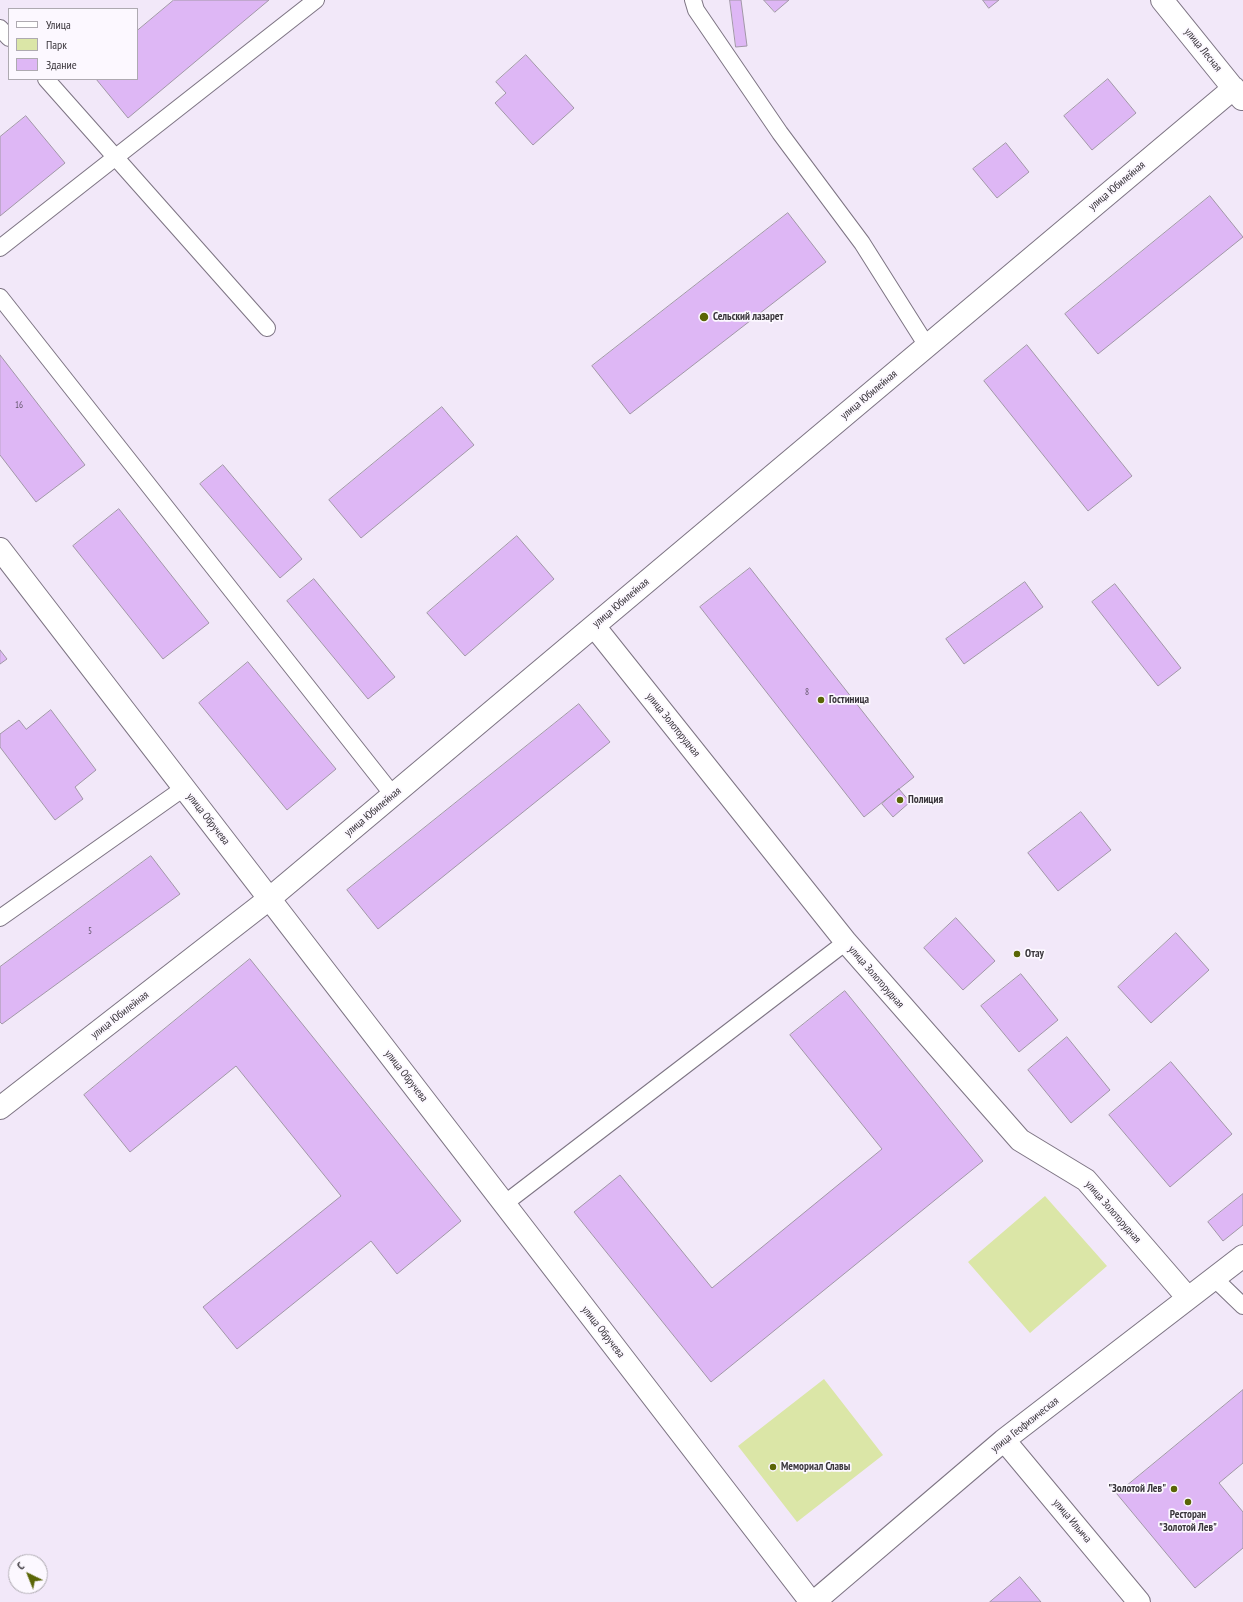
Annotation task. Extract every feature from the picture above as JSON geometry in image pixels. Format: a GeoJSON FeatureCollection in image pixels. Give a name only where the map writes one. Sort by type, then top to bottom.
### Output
{"type":"FeatureCollection","features":[{"type":"Feature","properties":{"kind":"street","name":"улица Лесная"},"geometry":{"type":"LineString","coordinates":[[1162,0],[1238,94]]}},
{"type":"Feature","properties":{"kind":"street","name":"улица Юбилейная"},"geometry":{"type":"LineString","coordinates":[[0,1108],[269,898],[927,346],[1238,94]]}},
{"type":"Feature","properties":{"kind":"street","name":"улица Обручева"},"geometry":{"type":"LineString","coordinates":[[0,549],[504,1204],[813,1602]]}},
{"type":"Feature","properties":{"kind":"street","name":"улица Золоторудная"},"geometry":{"type":"LineString","coordinates":[[594,626],[846,942],[1020,1140],[1086,1180],[1188,1298]]}},
{"type":"Feature","properties":{"kind":"street","name":"улица Геофизическая"},"geometry":{"type":"LineString","coordinates":[[813,1602],[1004,1440],[1243,1256]]}},
{"type":"Feature","properties":{"kind":"street","name":"улица Ильича"},"geometry":{"type":"LineString","coordinates":[[1004,1440],[1139,1602]]}},
{"type":"Feature","properties":{"kind":"lane"},"geometry":{"type":"LineString","coordinates":[[0,248],[316,0]]}},
{"type":"Feature","properties":{"kind":"lane"},"geometry":{"type":"LineString","coordinates":[[693,0],[696,10],[780,133],[862,243],[927,346]]}},
{"type":"Feature","properties":{"kind":"lane"},"geometry":{"type":"LineString","coordinates":[[0,28],[8,37]]}},
{"type":"Feature","properties":{"kind":"lane"},"geometry":{"type":"LineString","coordinates":[[47,80],[267,328]]}},
{"type":"Feature","properties":{"kind":"lane"},"geometry":{"type":"LineString","coordinates":[[0,297],[392,795]]}},
{"type":"Feature","properties":{"kind":"lane"},"geometry":{"type":"LineString","coordinates":[[0,918],[184,788]]}},
{"type":"Feature","properties":{"kind":"lane"},"geometry":{"type":"LineString","coordinates":[[504,1204],[846,942]]}},
{"type":"Feature","properties":{"kind":"lane"},"geometry":{"type":"LineString","coordinates":[[1215,1279],[1243,1306]]}},
{"type":"Feature","properties":{"kind":"green space"},"geometry":{"type":"Polygon","coordinates":[[[1045,1196],[1107,1266],[1030,1333],[968,1262],[1045,1196]]]}},
{"type":"Feature","properties":{"kind":"green space"},"geometry":{"type":"Polygon","coordinates":[[[824,1379],[883,1455],[797,1522],[738,1446],[824,1379]]]}},
{"type":"Feature","properties":{"kind":"building"},"geometry":{"type":"Polygon","coordinates":[[[174,0],[269,0],[128,118],[97,80],[138,80],[138,30],[174,0]]]}},
{"type":"Feature","properties":{"kind":"building"},"geometry":{"type":"Polygon","coordinates":[[[730,0],[741,0],[747,46],[736,47],[730,0]]]}},
{"type":"Feature","properties":{"kind":"building"},"geometry":{"type":"Polygon","coordinates":[[[764,0],[789,0],[775,12],[764,0]]]}},
{"type":"Feature","properties":{"kind":"building"},"geometry":{"type":"Polygon","coordinates":[[[983,0],[999,0],[989,8],[983,0]]]}},
{"type":"Feature","properties":{"kind":"building"},"geometry":{"type":"Polygon","coordinates":[[[526,55],[574,108],[533,145],[495,103],[506,93],[496,82],[526,55]]]}},
{"type":"Feature","properties":{"kind":"building"},"geometry":{"type":"Polygon","coordinates":[[[1108,79],[1136,113],[1092,150],[1064,116],[1108,79]]]}},
{"type":"Feature","properties":{"kind":"building"},"geometry":{"type":"Polygon","coordinates":[[[26,116],[65,163],[0,216],[0,137],[26,116]]]}},
{"type":"Feature","properties":{"kind":"building"},"geometry":{"type":"Polygon","coordinates":[[[1006,143],[1029,172],[997,198],[973,169],[1006,143]]]}},
{"type":"Feature","properties":{"kind":"building"},"geometry":{"type":"Polygon","coordinates":[[[1210,196],[1243,237],[1098,354],[1065,314],[1210,196]]]}},
{"type":"Feature","properties":{"kind":"building"},"geometry":{"type":"Polygon","coordinates":[[[788,213],[826,262],[630,414],[592,366],[788,213]]]}},
{"type":"Feature","properties":{"kind":"building"},"geometry":{"type":"Polygon","coordinates":[[[1027,345],[1132,476],[1088,511],[984,381],[1027,345]]]}},
{"type":"Feature","properties":{"kind":"building"},"geometry":{"type":"Polygon","coordinates":[[[0,355],[85,465],[36,502],[0,455],[0,355]]]}},
{"type":"Feature","properties":{"kind":"building"},"geometry":{"type":"Polygon","coordinates":[[[442,407],[474,445],[361,538],[329,500],[442,407]]]}},
{"type":"Feature","properties":{"kind":"building"},"geometry":{"type":"Polygon","coordinates":[[[223,465],[302,559],[280,578],[200,484],[223,465]]]}},
{"type":"Feature","properties":{"kind":"building"},"geometry":{"type":"Polygon","coordinates":[[[119,509],[209,623],[163,659],[73,546],[119,509]]]}},
{"type":"Feature","properties":{"kind":"building"},"geometry":{"type":"Polygon","coordinates":[[[517,536],[554,579],[465,656],[427,613],[517,536]]]}},
{"type":"Feature","properties":{"kind":"building"},"geometry":{"type":"Polygon","coordinates":[[[750,568],[914,777],[864,817],[700,607],[750,568]]]}},
{"type":"Feature","properties":{"kind":"building"},"geometry":{"type":"Polygon","coordinates":[[[314,579],[395,677],[368,699],[287,601],[314,579]]]}},
{"type":"Feature","properties":{"kind":"building"},"geometry":{"type":"Polygon","coordinates":[[[1025,582],[1043,607],[964,664],[946,639],[1025,582]]]}},
{"type":"Feature","properties":{"kind":"building"},"geometry":{"type":"Polygon","coordinates":[[[1115,584],[1181,668],[1158,686],[1092,602],[1115,584]]]}},
{"type":"Feature","properties":{"kind":"building"},"geometry":{"type":"Polygon","coordinates":[[[0,650],[7,659],[0,664],[0,650]]]}},
{"type":"Feature","properties":{"kind":"building"},"geometry":{"type":"Polygon","coordinates":[[[248,662],[336,769],[287,810],[199,703],[248,662]]]}},
{"type":"Feature","properties":{"kind":"building"},"geometry":{"type":"Polygon","coordinates":[[[579,704],[610,742],[378,929],[347,890],[579,704]]]}},
{"type":"Feature","properties":{"kind":"building"},"geometry":{"type":"Polygon","coordinates":[[[51,710],[96,770],[75,787],[83,799],[55,820],[0,747],[0,734],[19,720],[26,729],[51,710]]]}},
{"type":"Feature","properties":{"kind":"building"},"geometry":{"type":"Polygon","coordinates":[[[899,789],[910,802],[893,817],[882,804],[899,789]]]}},
{"type":"Feature","properties":{"kind":"building"},"geometry":{"type":"Polygon","coordinates":[[[1081,812],[1111,850],[1058,891],[1028,853],[1081,812]]]}},
{"type":"Feature","properties":{"kind":"building"},"geometry":{"type":"Polygon","coordinates":[[[151,856],[180,894],[2,1024],[0,1022],[0,967],[151,856]]]}},
{"type":"Feature","properties":{"kind":"building"},"geometry":{"type":"Polygon","coordinates":[[[956,918],[995,961],[963,990],[924,948],[956,918]]]}},
{"type":"Feature","properties":{"kind":"building"},"geometry":{"type":"Polygon","coordinates":[[[1176,933],[1209,970],[1151,1023],[1118,987],[1176,933]]]}},
{"type":"Feature","properties":{"kind":"building"},"geometry":{"type":"Polygon","coordinates":[[[250,959],[461,1221],[397,1274],[371,1241],[237,1349],[203,1307],[341,1196],[236,1066],[130,1152],[84,1095],[250,959]]]}},
{"type":"Feature","properties":{"kind":"building"},"geometry":{"type":"Polygon","coordinates":[[[1021,974],[1058,1020],[1019,1052],[981,1006],[1021,974]]]}},
{"type":"Feature","properties":{"kind":"building"},"geometry":{"type":"Polygon","coordinates":[[[845,991],[983,1161],[711,1382],[574,1212],[620,1175],[712,1288],[882,1149],[790,1035],[845,991]]]}},
{"type":"Feature","properties":{"kind":"building"},"geometry":{"type":"Polygon","coordinates":[[[1067,1037],[1110,1090],[1071,1123],[1028,1070],[1067,1037]]]}},
{"type":"Feature","properties":{"kind":"building"},"geometry":{"type":"Polygon","coordinates":[[[1171,1062],[1232,1134],[1170,1187],[1109,1115],[1171,1062]]]}},
{"type":"Feature","properties":{"kind":"building"},"geometry":{"type":"Polygon","coordinates":[[[1243,1194],[1243,1225],[1223,1241],[1208,1222],[1243,1194]]]}},
{"type":"Feature","properties":{"kind":"building","name":"\"Золотой Лев\""},"geometry":{"type":"Polygon","coordinates":[[[1243,1390],[1243,1463],[1219,1483],[1243,1512],[1243,1548],[1195,1588],[1117,1494],[1243,1390]]]}},
{"type":"Feature","properties":{"kind":"building"},"geometry":{"type":"Polygon","coordinates":[[[1020,1577],[1041,1602],[990,1602],[1020,1577]]]}},
{"type":"Feature","properties":{"kind":"place","name":"Сельский лазарет"},"geometry":{"type":"Point","coordinates":[704,317]}},
{"type":"Feature","properties":{"kind":"place","name":"Гостиница"},"geometry":{"type":"Point","coordinates":[821,700]}},
{"type":"Feature","properties":{"kind":"place","name":"Полиция"},"geometry":{"type":"Point","coordinates":[900,800]}},
{"type":"Feature","properties":{"kind":"place","name":"Отау"},"geometry":{"type":"Point","coordinates":[1017,954]}},
{"type":"Feature","properties":{"kind":"place","name":"Мемориал Славы"},"geometry":{"type":"Point","coordinates":[773,1467]}},
{"type":"Feature","properties":{"kind":"place","name":"\"Золотой Лев\""},"geometry":{"type":"Point","coordinates":[1174,1489]}},
{"type":"Feature","properties":{"kind":"place","name":"Ресторан \"Золотой Лев\""},"geometry":{"type":"Point","coordinates":[1188,1502]}}]}
